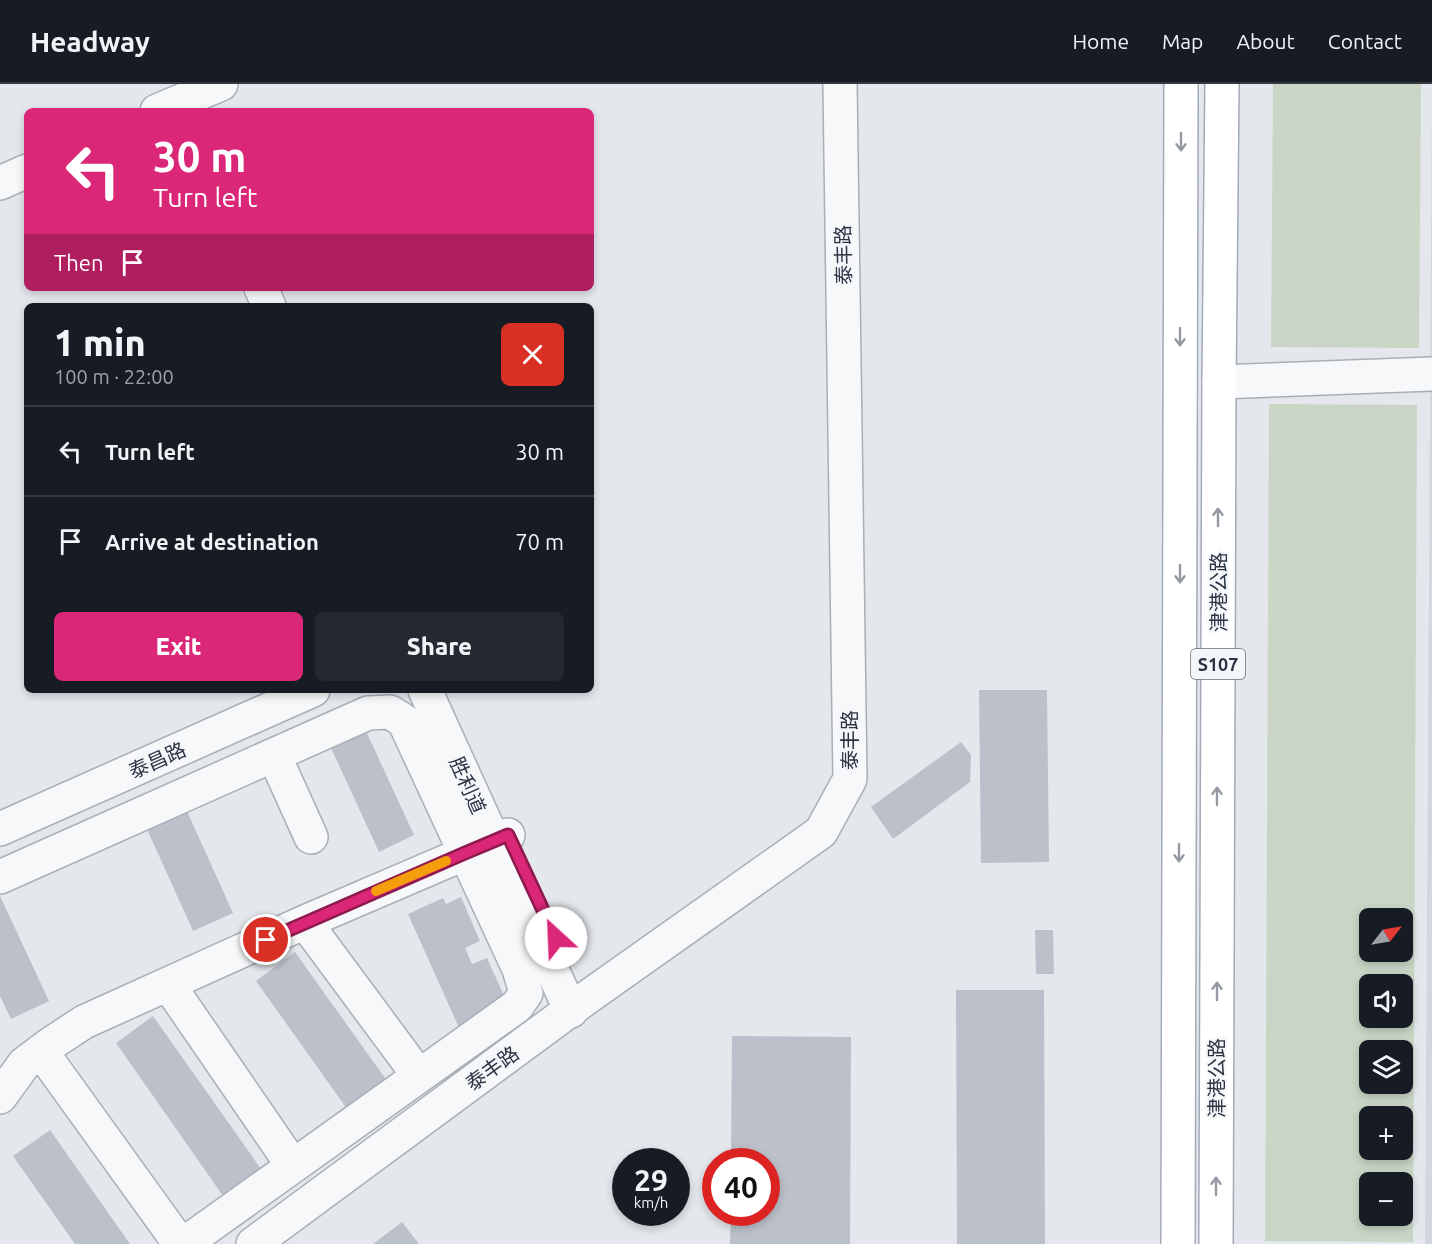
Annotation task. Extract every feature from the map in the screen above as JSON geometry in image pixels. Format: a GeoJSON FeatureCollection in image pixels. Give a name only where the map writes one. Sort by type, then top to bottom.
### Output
{"type":"FeatureCollection","features":[{"type":"Feature","properties":{"kind":"main road","name":"津港公路"},"geometry":{"type":"LineString","coordinates":[[1178,1244],[1181,84]]}},
{"type":"Feature","properties":{"kind":"main road","name":"津港公路"},"geometry":{"type":"LineString","coordinates":[[1215,1244],[1222,84]]}},
{"type":"Feature","properties":{"kind":"street"},"geometry":{"type":"LineString","coordinates":[[166,102],[220,84]]}},
{"type":"Feature","properties":{"kind":"street","name":"泰丰路"},"geometry":{"type":"LineString","coordinates":[[254,1244],[578,1005],[821,832],[850,779],[840,84]]}},
{"type":"Feature","properties":{"kind":"street"},"geometry":{"type":"LineString","coordinates":[[0,183],[24,172]]}},
{"type":"Feature","properties":{"kind":"street"},"geometry":{"type":"LineString","coordinates":[[1219,382],[1432,374]]}},
{"type":"Feature","properties":{"kind":"street","name":"泰昌路"},"geometry":{"type":"LineString","coordinates":[[0,829],[306,693]]}},
{"type":"Feature","properties":{"kind":"street","name":"胜利道"},"geometry":{"type":"LineString","coordinates":[[426,693],[489,843],[578,1005]]}},
{"type":"Feature","properties":{"kind":"street","name":"胜利道"},"geometry":{"type":"LineString","coordinates":[[444,693],[489,843]]}},
{"type":"Feature","properties":{"kind":"street"},"geometry":{"type":"LineString","coordinates":[[0,877],[368,713],[390,712],[404,721],[489,843],[526,993],[517,1006],[182,1244],[41,1051]]}},
{"type":"Feature","properties":{"kind":"street"},"geometry":{"type":"LineString","coordinates":[[274,755],[311,837]]}},
{"type":"Feature","properties":{"kind":"street"},"geometry":{"type":"LineString","coordinates":[[0,1097],[24,1064],[84,1022],[305,922],[489,843]]}},
{"type":"Feature","properties":{"kind":"street"},"geometry":{"type":"LineString","coordinates":[[305,922],[419,1076]]}},
{"type":"Feature","properties":{"kind":"street"},"geometry":{"type":"LineString","coordinates":[[168,984],[293,1166]]}},
{"type":"Feature","properties":{"kind":"shaded area"},"geometry":{"type":"Polygon","coordinates":[[[1432,84],[1432,1244],[1425,1244],[1432,84]]]}},
{"type":"Feature","properties":{"kind":"green space"},"geometry":{"type":"Polygon","coordinates":[[[1273,84],[1421,84],[1419,348],[1271,347],[1273,84]]]}},
{"type":"Feature","properties":{"kind":"green space"},"geometry":{"type":"Polygon","coordinates":[[[1269,404],[1417,405],[1413,1242],[1265,1241],[1269,404]]]}},
{"type":"Feature","properties":{"kind":"building"},"geometry":{"type":"Polygon","coordinates":[[[979,690],[1047,690],[1049,862],[981,863],[979,690]]]}},
{"type":"Feature","properties":{"kind":"building"},"geometry":{"type":"Polygon","coordinates":[[[366,731],[414,835],[379,852],[331,748],[366,731]]]}},
{"type":"Feature","properties":{"kind":"building"},"geometry":{"type":"Polygon","coordinates":[[[961,742],[971,755],[970,782],[893,839],[871,807],[961,742]]]}},
{"type":"Feature","properties":{"kind":"building"},"geometry":{"type":"Polygon","coordinates":[[[186,809],[233,913],[193,931],[146,827],[186,809]]]}},
{"type":"Feature","properties":{"kind":"building"},"geometry":{"type":"Polygon","coordinates":[[[0,896],[49,1001],[11,1019],[0,996],[0,896]]]}},
{"type":"Feature","properties":{"kind":"building"},"geometry":{"type":"Polygon","coordinates":[[[461,897],[480,941],[465,948],[472,964],[487,958],[505,998],[491,1005],[495,1014],[460,1030],[408,914],[443,898],[446,904],[461,897]]]}},
{"type":"Feature","properties":{"kind":"building"},"geometry":{"type":"Polygon","coordinates":[[[1035,930],[1053,930],[1054,974],[1036,974],[1035,930]]]}},
{"type":"Feature","properties":{"kind":"building"},"geometry":{"type":"Polygon","coordinates":[[[295,952],[390,1085],[350,1113],[256,981],[295,952]]]}},
{"type":"Feature","properties":{"kind":"building"},"geometry":{"type":"Polygon","coordinates":[[[956,990],[1044,990],[1045,1244],[957,1244],[956,990]]]}},
{"type":"Feature","properties":{"kind":"building"},"geometry":{"type":"Polygon","coordinates":[[[153,1016],[266,1176],[228,1203],[116,1043],[153,1016]]]}},
{"type":"Feature","properties":{"kind":"building"},"geometry":{"type":"Polygon","coordinates":[[[732,1036],[851,1037],[850,1244],[730,1244],[731,1226],[780,1226],[780,1148],[731,1148],[732,1036]]]}},
{"type":"Feature","properties":{"kind":"building"},"geometry":{"type":"Polygon","coordinates":[[[50,1130],[130,1244],[75,1244],[13,1156],[50,1130]]]}},
{"type":"Feature","properties":{"kind":"building"},"geometry":{"type":"Polygon","coordinates":[[[402,1222],[419,1244],[373,1244],[402,1222]]]}},
{"type":"Feature","properties":{"kind":"slow traffic"},"geometry":{"type":"LineString","coordinates":[[376,891],[446,861]]}},
{"type":"Feature","properties":{"kind":"route"},"geometry":{"type":"LineString","coordinates":[[266,940],[508,835],[556,938]]}}]}
